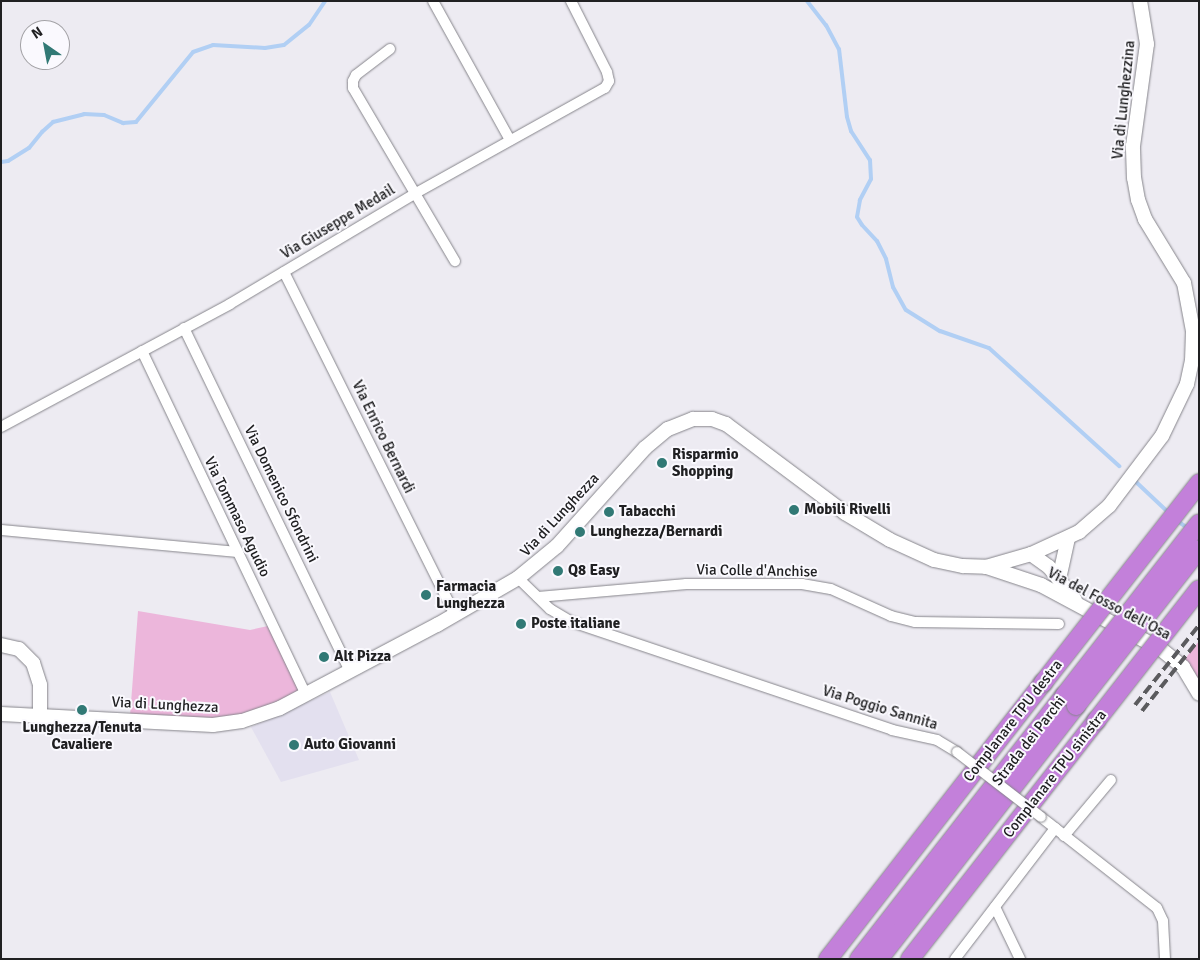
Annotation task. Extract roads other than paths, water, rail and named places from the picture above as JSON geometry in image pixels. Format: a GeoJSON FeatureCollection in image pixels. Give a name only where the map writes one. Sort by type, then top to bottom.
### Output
{"type":"FeatureCollection","features":[{"type":"Feature","properties":{"kind":"highway","name":"Complanare TPU destra"},"geometry":{"type":"LineString","coordinates":[[828,959],[1199,483]]}},
{"type":"Feature","properties":{"kind":"highway","name":"Strada dei Parchi"},"geometry":{"type":"LineString","coordinates":[[879,959],[1199,524]]}},
{"type":"Feature","properties":{"kind":"highway","name":"Strada dei Parchi"},"geometry":{"type":"LineString","coordinates":[[859,959],[1070,701],[1199,549]]}},
{"type":"Feature","properties":{"kind":"highway","name":"Complanare TPU sinistra"},"geometry":{"type":"LineString","coordinates":[[910,959],[1199,589]]}},
{"type":"Feature","properties":{"kind":"street"},"geometry":{"type":"LineString","coordinates":[[433,1],[510,140]]}},
{"type":"Feature","properties":{"kind":"street","name":"Via Giuseppe Medail"},"geometry":{"type":"LineString","coordinates":[[1,427],[284,272],[416,193],[608,84],[608,72],[571,1]]}},
{"type":"Feature","properties":{"kind":"street","name":"Via di Lunghezzina"},"geometry":{"type":"LineString","coordinates":[[986,567],[1031,554],[1068,538],[1089,525],[1109,506],[1157,443],[1179,403],[1196,359],[1197,330],[1184,283],[1145,219],[1134,184],[1133,146],[1147,44],[1140,1]]}},
{"type":"Feature","properties":{"kind":"street"},"geometry":{"type":"LineString","coordinates":[[390,49],[356,75],[353,81],[353,88],[455,261]]}},
{"type":"Feature","properties":{"kind":"street","name":"Via Enrico Bernardi"},"geometry":{"type":"LineString","coordinates":[[284,272],[455,615]]}},
{"type":"Feature","properties":{"kind":"street"},"geometry":{"type":"LineString","coordinates":[[1184,283],[1199,294]]}},
{"type":"Feature","properties":{"kind":"street","name":"Via Domenico Sfondrini"},"geometry":{"type":"LineString","coordinates":[[184,328],[350,672]]}},
{"type":"Feature","properties":{"kind":"street","name":"Via Tommaso Agudio"},"geometry":{"type":"LineString","coordinates":[[142,351],[306,695]]}},
{"type":"Feature","properties":{"kind":"street","name":"Via di Lunghezza"},"geometry":{"type":"LineString","coordinates":[[1,714],[40,714],[213,725],[256,717],[306,695],[350,672],[455,615],[518,578],[557,546],[627,466],[657,437],[682,423],[702,418],[717,420],[726,424],[834,505],[898,544],[920,555],[953,565],[986,567]]}},
{"type":"Feature","properties":{"kind":"street"},"geometry":{"type":"LineString","coordinates":[[1,530],[238,552]]}},
{"type":"Feature","properties":{"kind":"street"},"geometry":{"type":"LineString","coordinates":[[1059,579],[1068,538]]}},
{"type":"Feature","properties":{"kind":"street"},"geometry":{"type":"LineString","coordinates":[[1031,554],[1049,567],[1077,603]]}},
{"type":"Feature","properties":{"kind":"street"},"geometry":{"type":"LineString","coordinates":[[1031,554],[1041,585]]}},
{"type":"Feature","properties":{"kind":"street","name":"Via del Fosso dell'Osa"},"geometry":{"type":"LineString","coordinates":[[986,567],[1041,585],[1077,603],[1171,657],[1186,670],[1199,694]]}},
{"type":"Feature","properties":{"kind":"street","name":"Via Poggio Sannita"},"geometry":{"type":"LineString","coordinates":[[518,578],[555,612],[578,624],[888,728],[937,740],[957,752],[1157,908],[1163,921],[1165,959]]}},
{"type":"Feature","properties":{"kind":"street","name":"Via Colle d'Anchise"},"geometry":{"type":"LineString","coordinates":[[538,597],[686,584],[802,584],[831,589],[891,616],[914,622],[1059,624]]}},
{"type":"Feature","properties":{"kind":"street"},"geometry":{"type":"LineString","coordinates":[[1,645],[19,649],[33,663],[40,685],[40,714]]}},
{"type":"Feature","properties":{"kind":"street"},"geometry":{"type":"LineString","coordinates":[[1064,836],[1111,780]]}},
{"type":"Feature","properties":{"kind":"street"},"geometry":{"type":"LineString","coordinates":[[955,959],[1054,828]]}},
{"type":"Feature","properties":{"kind":"street"},"geometry":{"type":"LineString","coordinates":[[995,907],[1020,959]]}},
{"type":"Feature","properties":{"kind":"waterway"},"geometry":{"type":"LineString","coordinates":[[1,162],[8,161],[29,148],[53,122],[84,114],[104,115],[123,123],[136,122],[193,52],[213,45],[265,48],[284,45],[309,25],[325,1]]}},
{"type":"Feature","properties":{"kind":"waterway"},"geometry":{"type":"LineString","coordinates":[[807,1],[826,25],[839,49],[847,117],[851,131],[870,160],[871,179],[860,200],[857,217],[877,241],[886,259],[893,287],[906,310],[940,331],[989,348],[1119,466]]}},
{"type":"Feature","properties":{"kind":"waterway"},"geometry":{"type":"LineString","coordinates":[[1135,481],[1169,513]]}},
{"type":"Feature","properties":{"kind":"waterway"},"geometry":{"type":"LineString","coordinates":[[1176,520],[1189,529]]}},
{"type":"Feature","properties":{"kind":"railway"},"geometry":{"type":"LineString","coordinates":[[1135,705],[1199,625]]}},
{"type":"Feature","properties":{"kind":"railway"},"geometry":{"type":"LineString","coordinates":[[1142,711],[1199,639]]}},
{"type":"Feature","properties":{"kind":"place","name":"Risparmio Shopping"},"geometry":{"type":"Point","coordinates":[662,463]}},
{"type":"Feature","properties":{"kind":"place","name":"Mobili Rivelli"},"geometry":{"type":"Point","coordinates":[794,510]}},
{"type":"Feature","properties":{"kind":"place","name":"Tabacchi"},"geometry":{"type":"Point","coordinates":[609,512]}},
{"type":"Feature","properties":{"kind":"place","name":"Lunghezza/Bernardi"},"geometry":{"type":"Point","coordinates":[580,532]}},
{"type":"Feature","properties":{"kind":"place","name":"Q8 Easy"},"geometry":{"type":"Point","coordinates":[558,571]}},
{"type":"Feature","properties":{"kind":"place","name":"Farmacia Lunghezza"},"geometry":{"type":"Point","coordinates":[426,595]}},
{"type":"Feature","properties":{"kind":"place","name":"Poste italiane"},"geometry":{"type":"Point","coordinates":[521,624]}},
{"type":"Feature","properties":{"kind":"place","name":"Alt Pizza"},"geometry":{"type":"Point","coordinates":[324,657]}},
{"type":"Feature","properties":{"kind":"place","name":"Lunghezza/Tenuta Cavaliere"},"geometry":{"type":"Point","coordinates":[82,710]}},
{"type":"Feature","properties":{"kind":"place","name":"Auto Giovanni"},"geometry":{"type":"Point","coordinates":[294,745]}}]}
